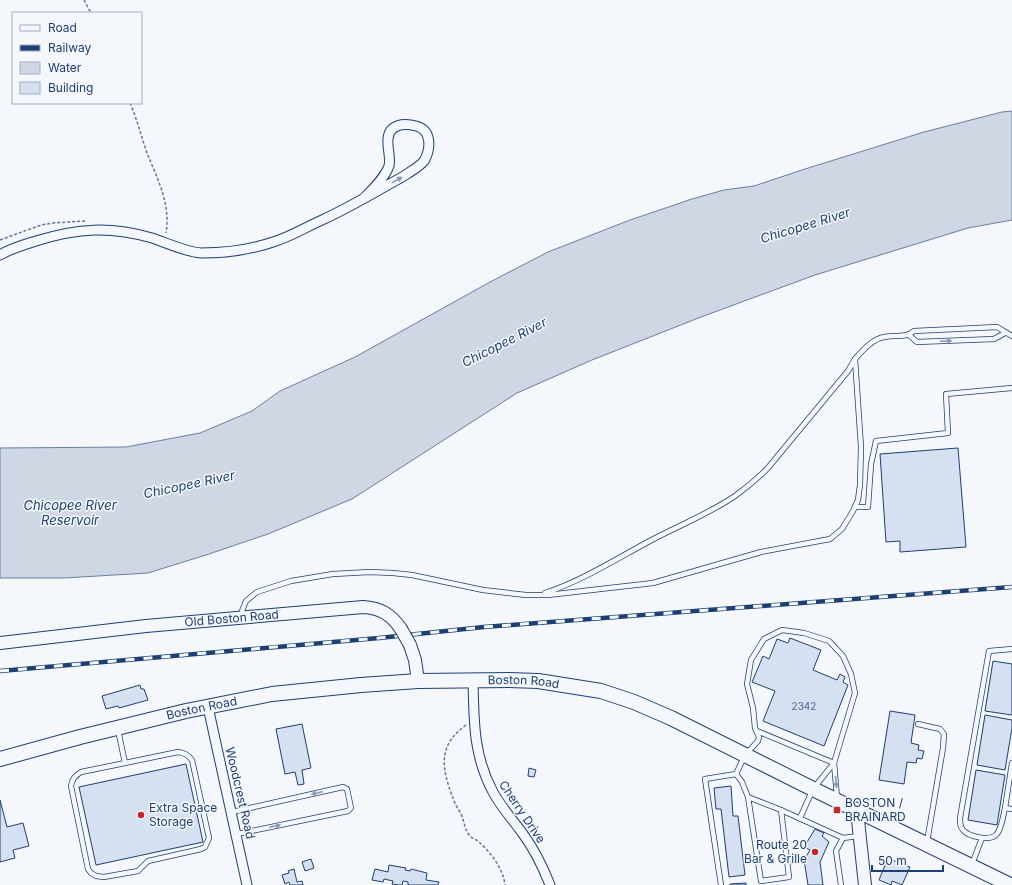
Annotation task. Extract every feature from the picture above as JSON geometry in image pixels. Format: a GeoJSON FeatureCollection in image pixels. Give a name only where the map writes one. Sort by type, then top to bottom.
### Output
{"type":"FeatureCollection","features":[{"type":"Feature","properties":{"kind":"main road","name":"Boston Road"},"geometry":{"type":"LineString","coordinates":[[0,760],[80,737],[208,707],[272,694],[418,681],[538,681],[600,691],[634,702],[671,718],[814,790],[1010,885]]}},
{"type":"Feature","properties":{"kind":"street"},"geometry":{"type":"LineString","coordinates":[[0,255],[11,248],[58,234],[88,230],[128,232],[199,253],[227,252],[273,242],[298,232],[363,199],[404,176],[423,162],[428,152],[429,144],[428,136],[419,126],[402,124],[394,127],[388,140],[390,158],[388,166],[379,182],[363,199]]}},
{"type":"Feature","properties":{"kind":"street","name":"Old Boston Road"},"geometry":{"type":"LineString","coordinates":[[0,643],[146,626],[355,608],[371,608],[378,609],[388,614],[401,629],[410,646],[415,660],[418,681]]}},
{"type":"Feature","properties":{"kind":"street","name":"Cherry Drive"},"geometry":{"type":"LineString","coordinates":[[473,680],[474,720],[477,750],[487,780],[494,793],[536,854],[550,885]]}},
{"type":"Feature","properties":{"kind":"street","name":"Woodcrest Road"},"geometry":{"type":"LineString","coordinates":[[208,707],[247,885]]}},
{"type":"Feature","properties":{"kind":"street"},"geometry":{"type":"LineString","coordinates":[[857,811],[865,885]]}},
{"type":"Feature","properties":{"kind":"lane"},"geometry":{"type":"LineString","coordinates":[[540,595],[562,588],[717,507],[735,496],[752,483],[776,458],[848,371],[855,359],[868,346],[882,337],[909,335],[914,331],[997,327],[1012,336]]}},
{"type":"Feature","properties":{"kind":"lane"},"geometry":{"type":"LineString","coordinates":[[909,335],[917,342],[994,339],[1005,333]]}},
{"type":"Feature","properties":{"kind":"lane"},"geometry":{"type":"LineString","coordinates":[[243,617],[242,611],[246,601],[257,592],[291,581],[351,572],[399,573],[483,590],[540,595],[653,583],[761,552],[830,539],[842,529],[858,500],[861,467],[855,359]]}},
{"type":"Feature","properties":{"kind":"lane"},"geometry":{"type":"LineString","coordinates":[[855,507],[868,507],[871,464],[876,441],[948,433],[946,394],[1012,388]]}},
{"type":"Feature","properties":{"kind":"lane"},"geometry":{"type":"LineString","coordinates":[[736,774],[745,755],[759,737],[747,684],[751,660],[764,639],[782,630],[804,633],[829,642],[843,656],[851,674],[855,693],[834,763],[814,790],[800,818]]}},
{"type":"Feature","properties":{"kind":"lane"},"geometry":{"type":"LineString","coordinates":[[1012,649],[989,652],[960,818],[962,830],[965,833],[982,838],[990,838],[1000,830],[1012,763]]}},
{"type":"Feature","properties":{"kind":"lane"},"geometry":{"type":"LineString","coordinates":[[918,724],[940,729],[944,734],[943,748],[926,844]]}},
{"type":"Feature","properties":{"kind":"lane"},"geometry":{"type":"LineString","coordinates":[[118,729],[125,763]]}},
{"type":"Feature","properties":{"kind":"lane"},"geometry":{"type":"LineString","coordinates":[[757,731],[834,763]]}},
{"type":"Feature","properties":{"kind":"lane"},"geometry":{"type":"LineString","coordinates":[[178,752],[189,756],[192,760],[196,776],[209,838],[208,843],[201,849],[148,861],[138,871],[104,877],[96,876],[88,869],[70,786],[71,781],[75,775],[81,772],[125,763],[178,752]]}},
{"type":"Feature","properties":{"kind":"lane"},"geometry":{"type":"LineString","coordinates":[[834,763],[837,801]]}},
{"type":"Feature","properties":{"kind":"lane"},"geometry":{"type":"LineString","coordinates":[[736,774],[742,782],[748,797],[761,881],[789,877],[781,810]]}},
{"type":"Feature","properties":{"kind":"lane"},"geometry":{"type":"LineString","coordinates":[[721,885],[705,779],[736,774]]}},
{"type":"Feature","properties":{"kind":"lane"},"geometry":{"type":"LineString","coordinates":[[232,812],[343,787],[347,789],[351,808],[348,811],[237,834]]}},
{"type":"Feature","properties":{"kind":"lane"},"geometry":{"type":"LineString","coordinates":[[748,797],[800,818],[843,838],[859,836]]}},
{"type":"Feature","properties":{"kind":"lane"},"geometry":{"type":"LineString","coordinates":[[1005,808],[1012,808]]}},
{"type":"Feature","properties":{"kind":"lane"},"geometry":{"type":"LineString","coordinates":[[841,885],[836,851],[843,838]]}},
{"type":"Feature","properties":{"kind":"lane"},"geometry":{"type":"LineString","coordinates":[[971,866],[982,838]]}},
{"type":"Feature","properties":{"kind":"path"},"geometry":{"type":"LineString","coordinates":[[84,0],[91,12]]}},
{"type":"Feature","properties":{"kind":"path"},"geometry":{"type":"LineString","coordinates":[[130,104],[155,170],[165,202],[168,218],[163,242]]}},
{"type":"Feature","properties":{"kind":"path"},"geometry":{"type":"LineString","coordinates":[[474,720],[461,728],[450,740],[444,760],[446,778],[469,835],[478,841],[491,855],[501,869],[506,885]]}},
{"type":"Feature","properties":{"kind":"water"},"geometry":{"type":"Polygon","coordinates":[[[1012,111],[1012,220],[968,228],[815,275],[701,317],[592,360],[517,393],[352,499],[268,534],[148,573],[64,578],[0,578],[0,448],[126,447],[200,433],[252,411],[280,391],[355,357],[490,282],[548,252],[630,220],[692,199],[724,190],[754,186],[924,132],[1002,112],[1012,111]]]}},
{"type":"Feature","properties":{"kind":"building"},"geometry":{"type":"Polygon","coordinates":[[[958,448],[966,547],[900,552],[900,541],[886,542],[880,454],[958,448]]]}},
{"type":"Feature","properties":{"kind":"building"},"geometry":{"type":"Polygon","coordinates":[[[790,638],[821,650],[813,670],[837,680],[840,674],[845,677],[843,682],[848,685],[824,746],[763,721],[775,691],[752,682],[763,656],[769,659],[777,639],[788,643],[790,638]]]}},
{"type":"Feature","properties":{"kind":"building"},"geometry":{"type":"Polygon","coordinates":[[[993,661],[1012,664],[1012,715],[985,711],[993,661]]]}},
{"type":"Feature","properties":{"kind":"building"},"geometry":{"type":"Polygon","coordinates":[[[140,685],[141,689],[144,689],[148,700],[119,708],[118,706],[106,709],[102,696],[140,685]]]}},
{"type":"Feature","properties":{"kind":"building"},"geometry":{"type":"Polygon","coordinates":[[[890,711],[915,715],[911,743],[919,745],[918,750],[924,751],[922,759],[917,758],[916,763],[907,762],[904,784],[879,780],[890,711]]]}},
{"type":"Feature","properties":{"kind":"building"},"geometry":{"type":"Polygon","coordinates":[[[985,715],[1012,720],[1005,770],[977,765],[985,715]]]}},
{"type":"Feature","properties":{"kind":"building"},"geometry":{"type":"Polygon","coordinates":[[[302,724],[311,768],[302,770],[304,784],[298,785],[295,772],[285,774],[276,729],[302,724]]]}},
{"type":"Feature","properties":{"kind":"building","name":"Extra Space Storage"},"geometry":{"type":"Polygon","coordinates":[[[186,764],[203,842],[96,865],[79,787],[186,764]]]}},
{"type":"Feature","properties":{"kind":"building"},"geometry":{"type":"Polygon","coordinates":[[[529,768],[536,770],[534,777],[528,776],[529,768]]]}},
{"type":"Feature","properties":{"kind":"building"},"geometry":{"type":"Polygon","coordinates":[[[976,770],[1005,775],[997,825],[968,820],[976,770]]]}},
{"type":"Feature","properties":{"kind":"building"},"geometry":{"type":"Polygon","coordinates":[[[731,786],[733,816],[738,816],[745,875],[729,877],[721,809],[716,809],[714,788],[731,786]]]}},
{"type":"Feature","properties":{"kind":"building"},"geometry":{"type":"Polygon","coordinates":[[[0,800],[7,827],[23,823],[29,846],[13,850],[15,858],[0,862],[0,800]]]}},
{"type":"Feature","properties":{"kind":"building"},"geometry":{"type":"Polygon","coordinates":[[[815,829],[824,833],[822,836],[829,842],[820,862],[823,885],[808,885],[804,860],[810,850],[804,847],[815,829]]]}},
{"type":"Feature","properties":{"kind":"building"},"geometry":{"type":"Polygon","coordinates":[[[888,858],[899,863],[900,861],[905,863],[904,865],[910,867],[902,885],[892,881],[891,885],[879,880],[888,858]]]}},
{"type":"Feature","properties":{"kind":"building"},"geometry":{"type":"Polygon","coordinates":[[[311,859],[314,868],[305,871],[302,862],[311,859]]]}},
{"type":"Feature","properties":{"kind":"building"},"geometry":{"type":"Polygon","coordinates":[[[389,865],[406,868],[405,870],[410,871],[411,869],[427,873],[426,880],[439,882],[438,885],[408,885],[408,882],[403,881],[402,885],[399,885],[392,884],[393,881],[384,879],[383,882],[372,880],[375,869],[388,872],[389,865]]]}},
{"type":"Feature","properties":{"kind":"building"},"geometry":{"type":"Polygon","coordinates":[[[294,869],[297,882],[302,881],[303,885],[290,885],[289,882],[285,884],[282,875],[289,873],[288,871],[294,869]]]}},
{"type":"Feature","properties":{"kind":"building"},"geometry":{"type":"Polygon","coordinates":[[[746,883],[746,885],[730,885],[730,884],[746,883]]]}},
{"type":"Feature","properties":{"kind":"railway"},"geometry":{"type":"LineString","coordinates":[[0,671],[379,638],[484,627],[1012,587]]}},
{"type":"Feature","properties":{"kind":"place","name":"BOSTON / BRAINARD"},"geometry":{"type":"Point","coordinates":[837,810]}},
{"type":"Feature","properties":{"kind":"place","name":"Extra Space Storage"},"geometry":{"type":"Point","coordinates":[141,815]}},
{"type":"Feature","properties":{"kind":"place","name":"Route 20 Bar & Grille"},"geometry":{"type":"Point","coordinates":[815,852]}},
{"type":"Feature","properties":{"kind":"water label","name":"Chicopee River"},"geometry":{"type":"Point","coordinates":[805,225]}},
{"type":"Feature","properties":{"kind":"water label","name":"Chicopee River"},"geometry":{"type":"Point","coordinates":[504,342]}},
{"type":"Feature","properties":{"kind":"water label","name":"Chicopee River"},"geometry":{"type":"Point","coordinates":[189,484]}},
{"type":"Feature","properties":{"kind":"water label","name":"Chicopee River Reservoir"},"geometry":{"type":"Point","coordinates":[70,512]}}]}
